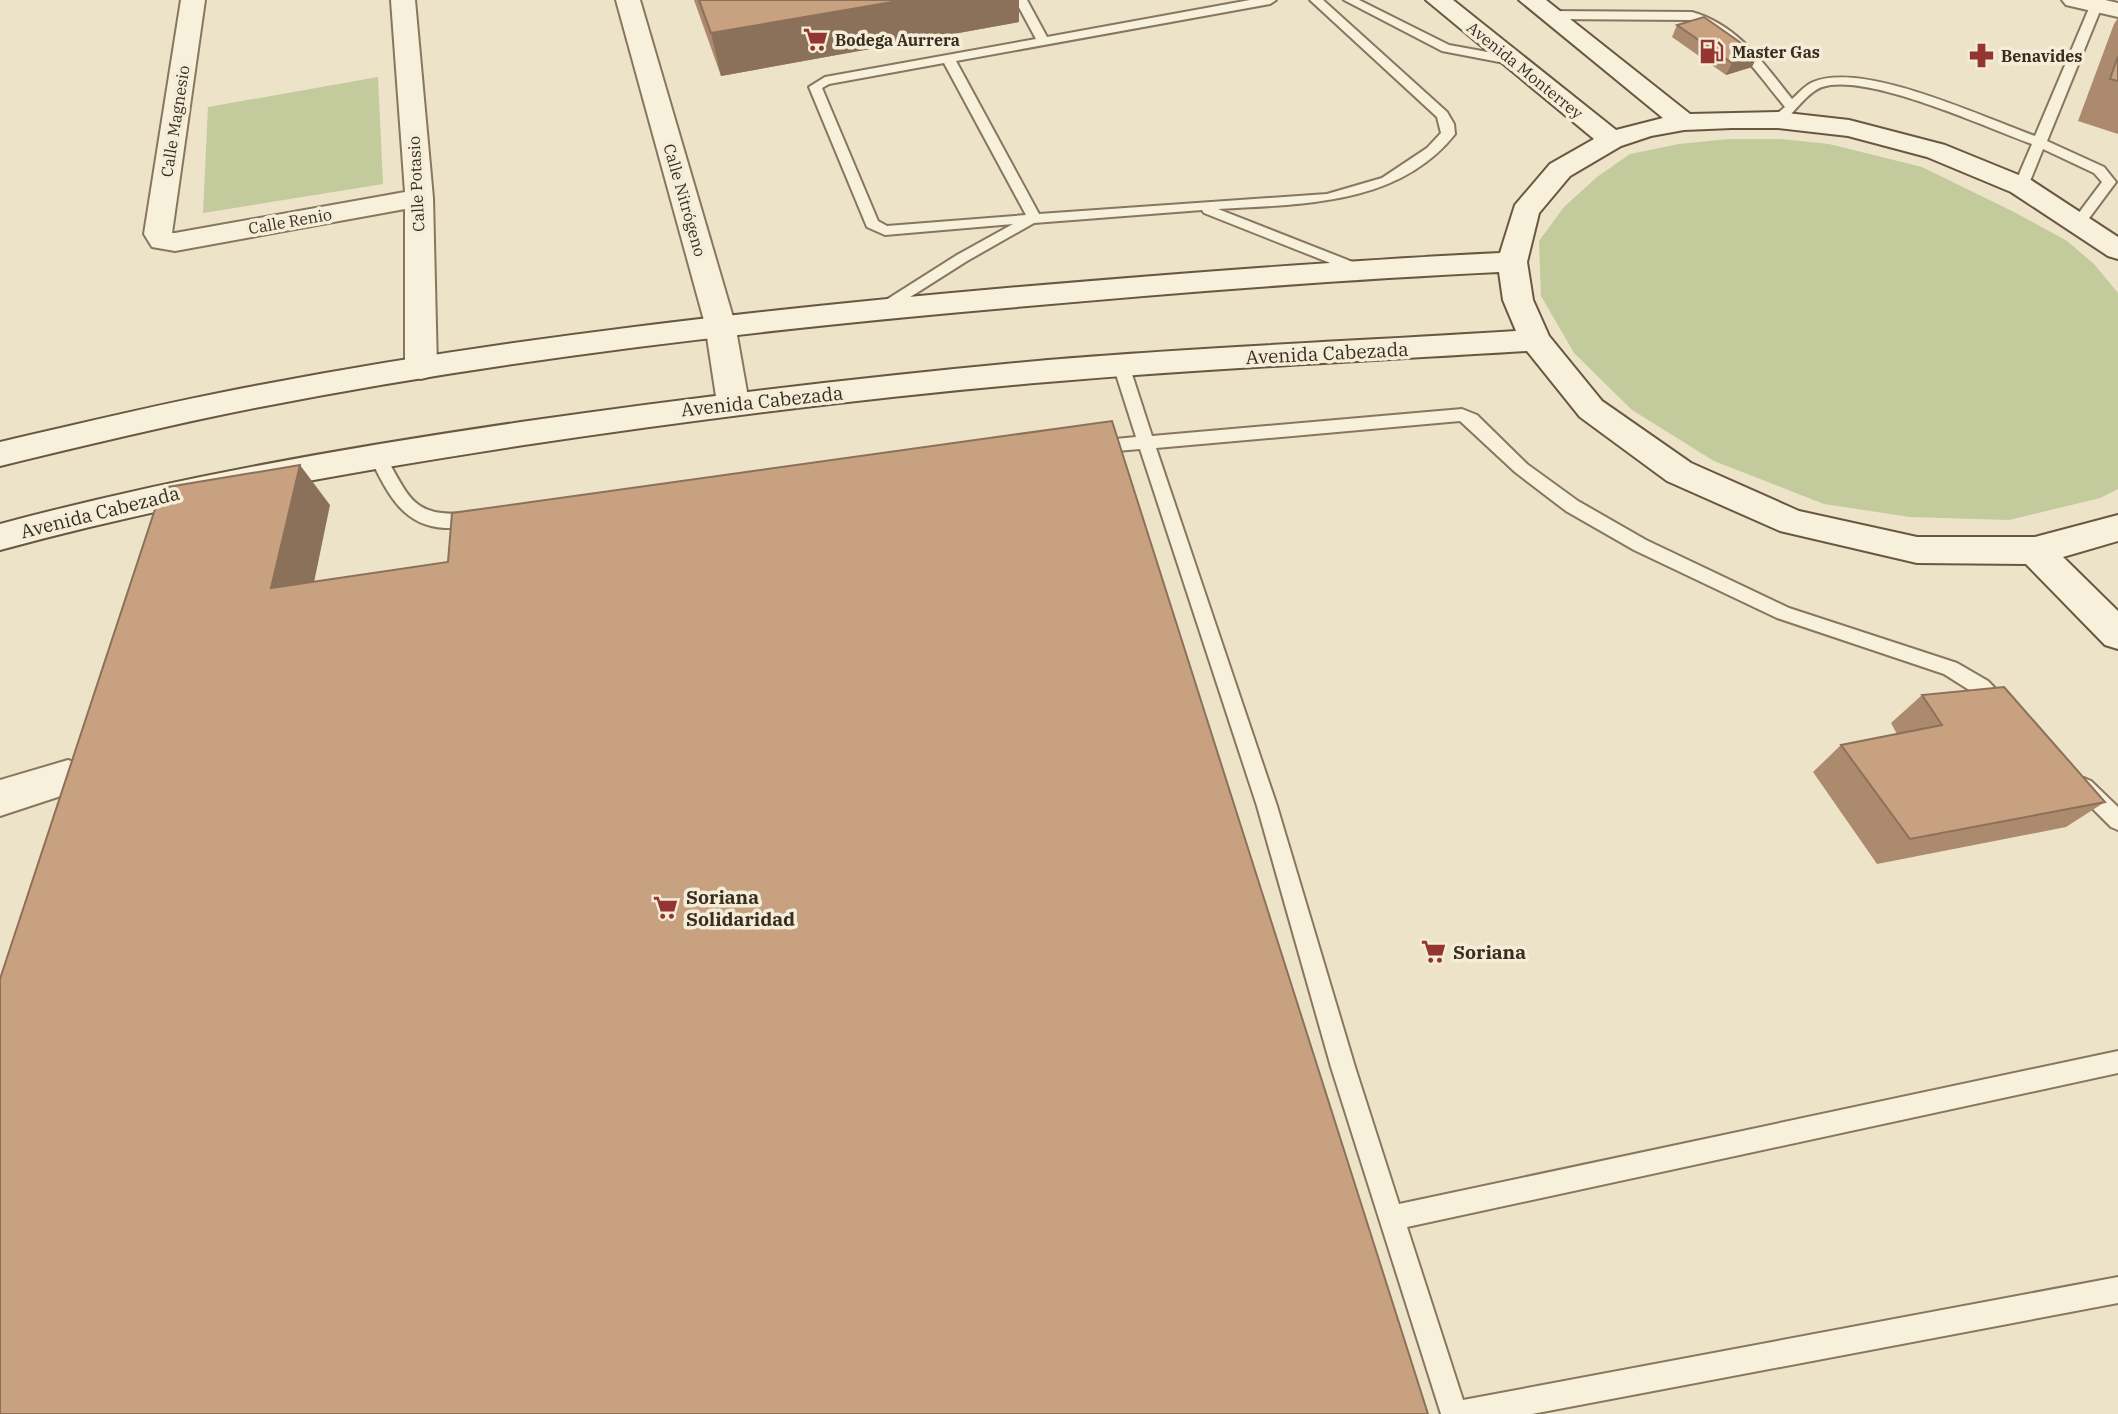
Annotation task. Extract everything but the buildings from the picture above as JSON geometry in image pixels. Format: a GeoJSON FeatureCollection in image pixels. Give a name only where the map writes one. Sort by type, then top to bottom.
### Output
{"type":"FeatureCollection","features":[{"type":"Feature","properties":{"kind":"main road","name":"Calle Magnesio"},"geometry":{"type":"LineString","coordinates":[[162,241],[158,234],[194,0]]}},
{"type":"Feature","properties":{"kind":"main road","name":"Calle Potasio"},"geometry":{"type":"LineString","coordinates":[[403,0],[419,198],[422,368]]}},
{"type":"Feature","properties":{"kind":"main road","name":"Calle Nitrógeno"},"geometry":{"type":"LineString","coordinates":[[628,0],[720,324],[733,403]]}},
{"type":"Feature","properties":{"kind":"main road","name":"Avenida Monterrey"},"geometry":{"type":"LineString","coordinates":[[1438,0],[1612,140]]}},
{"type":"Feature","properties":{"kind":"main road"},"geometry":{"type":"LineString","coordinates":[[1540,7],[1684,122]]}},
{"type":"Feature","properties":{"kind":"main road"},"geometry":{"type":"LineString","coordinates":[[2115,246],[2021,186],[1936,151],[1784,113],[1684,122],[1612,140],[1560,170],[1525,211],[1512,261],[1518,300],[1535,340],[1591,409],[1679,472],[1792,522],[1917,550],[2035,551],[2118,528]]}},
{"type":"Feature","properties":{"kind":"main road","name":"Calle Renio"},"geometry":{"type":"LineString","coordinates":[[162,241],[175,242],[419,198]]}},
{"type":"Feature","properties":{"kind":"main road"},"geometry":{"type":"LineString","coordinates":[[0,454],[236,400],[422,368],[720,324],[1358,269],[1512,261]]}},
{"type":"Feature","properties":{"kind":"main road","name":"Avenida Cabezada"},"geometry":{"type":"LineString","coordinates":[[0,537],[79,515],[255,476],[376,454],[733,403],[1121,365],[1535,340]]}},
{"type":"Feature","properties":{"kind":"main road"},"geometry":{"type":"LineString","coordinates":[[2035,551],[2118,634]]}},
{"type":"Feature","properties":{"kind":"main road"},"geometry":{"type":"LineString","coordinates":[[0,798],[68,777]]}},
{"type":"Feature","properties":{"kind":"lane"},"geometry":{"type":"LineString","coordinates":[[1021,0],[1044,43]]}},
{"type":"Feature","properties":{"kind":"lane"},"geometry":{"type":"LineString","coordinates":[[1270,0],[816,85],[872,224],[885,231],[1196,206],[1311,201],[1352,193],[1387,181],[1413,166],[1448,134],[1442,115],[1316,0]]}},
{"type":"Feature","properties":{"kind":"lane"},"geometry":{"type":"LineString","coordinates":[[1350,0],[1446,48],[1515,61]]}},
{"type":"Feature","properties":{"kind":"lane"},"geometry":{"type":"LineString","coordinates":[[2021,186],[2096,5]]}},
{"type":"Feature","properties":{"kind":"lane"},"geometry":{"type":"LineString","coordinates":[[1540,7],[1692,16],[1704,19],[1727,32],[1784,113],[1815,85],[1827,80],[1842,79],[1880,85],[2039,142],[2099,170],[2109,182],[2079,222]]}},
{"type":"Feature","properties":{"kind":"lane"},"geometry":{"type":"LineString","coordinates":[[949,60],[1035,219]]}},
{"type":"Feature","properties":{"kind":"lane"},"geometry":{"type":"LineString","coordinates":[[1196,206],[1358,269]]}},
{"type":"Feature","properties":{"kind":"lane"},"geometry":{"type":"LineString","coordinates":[[880,310],[962,258],[1035,219]]}},
{"type":"Feature","properties":{"kind":"lane"},"geometry":{"type":"LineString","coordinates":[[1121,365],[1267,806],[1343,1068],[1454,1414]]}},
{"type":"Feature","properties":{"kind":"lane"},"geometry":{"type":"LineString","coordinates":[[1078,449],[1462,415],[1471,419],[1521,468],[1572,506],[1640,545],[1783,613],[1950,668],[1981,687],[2020,724]]}},
{"type":"Feature","properties":{"kind":"lane"},"geometry":{"type":"LineString","coordinates":[[376,454],[400,498],[414,514],[431,522],[449,523],[490,518]]}},
{"type":"Feature","properties":{"kind":"lane"},"geometry":{"type":"LineString","coordinates":[[2067,771],[2118,821]]}},
{"type":"Feature","properties":{"kind":"lane"},"geometry":{"type":"LineString","coordinates":[[1391,1218],[2118,1062]]}},
{"type":"Feature","properties":{"kind":"lane"},"geometry":{"type":"LineString","coordinates":[[1462,1414],[2118,1290]]}},
{"type":"Feature","properties":{"kind":"green space"},"geometry":{"type":"Polygon","coordinates":[[[378,77],[383,184],[203,213],[208,107],[378,77]]]}},
{"type":"Feature","properties":{"kind":"green space"},"geometry":{"type":"Polygon","coordinates":[[[1729,139],[1781,139],[1829,144],[1922,167],[2067,241],[2094,264],[2118,293],[2118,489],[2100,498],[2009,520],[1910,517],[1824,504],[1714,461],[1632,410],[1574,353],[1541,296],[1539,241],[1564,207],[1597,177],[1630,154],[1679,144],[1729,139]]]}},
{"type":"Feature","properties":{"kind":"place","name":"Bodega Aurrera"},"geometry":{"type":"Point","coordinates":[815,40]}},
{"type":"Feature","properties":{"kind":"place","name":"Master Gas"},"geometry":{"type":"Point","coordinates":[1712,52]}},
{"type":"Feature","properties":{"kind":"place","name":"Benavides"},"geometry":{"type":"Point","coordinates":[1981,56]}},
{"type":"Feature","properties":{"kind":"place","name":"Soriana Solidaridad"},"geometry":{"type":"Point","coordinates":[666,908]}},
{"type":"Feature","properties":{"kind":"place","name":"Soriana"},"geometry":{"type":"Point","coordinates":[1433,952]}}]}
